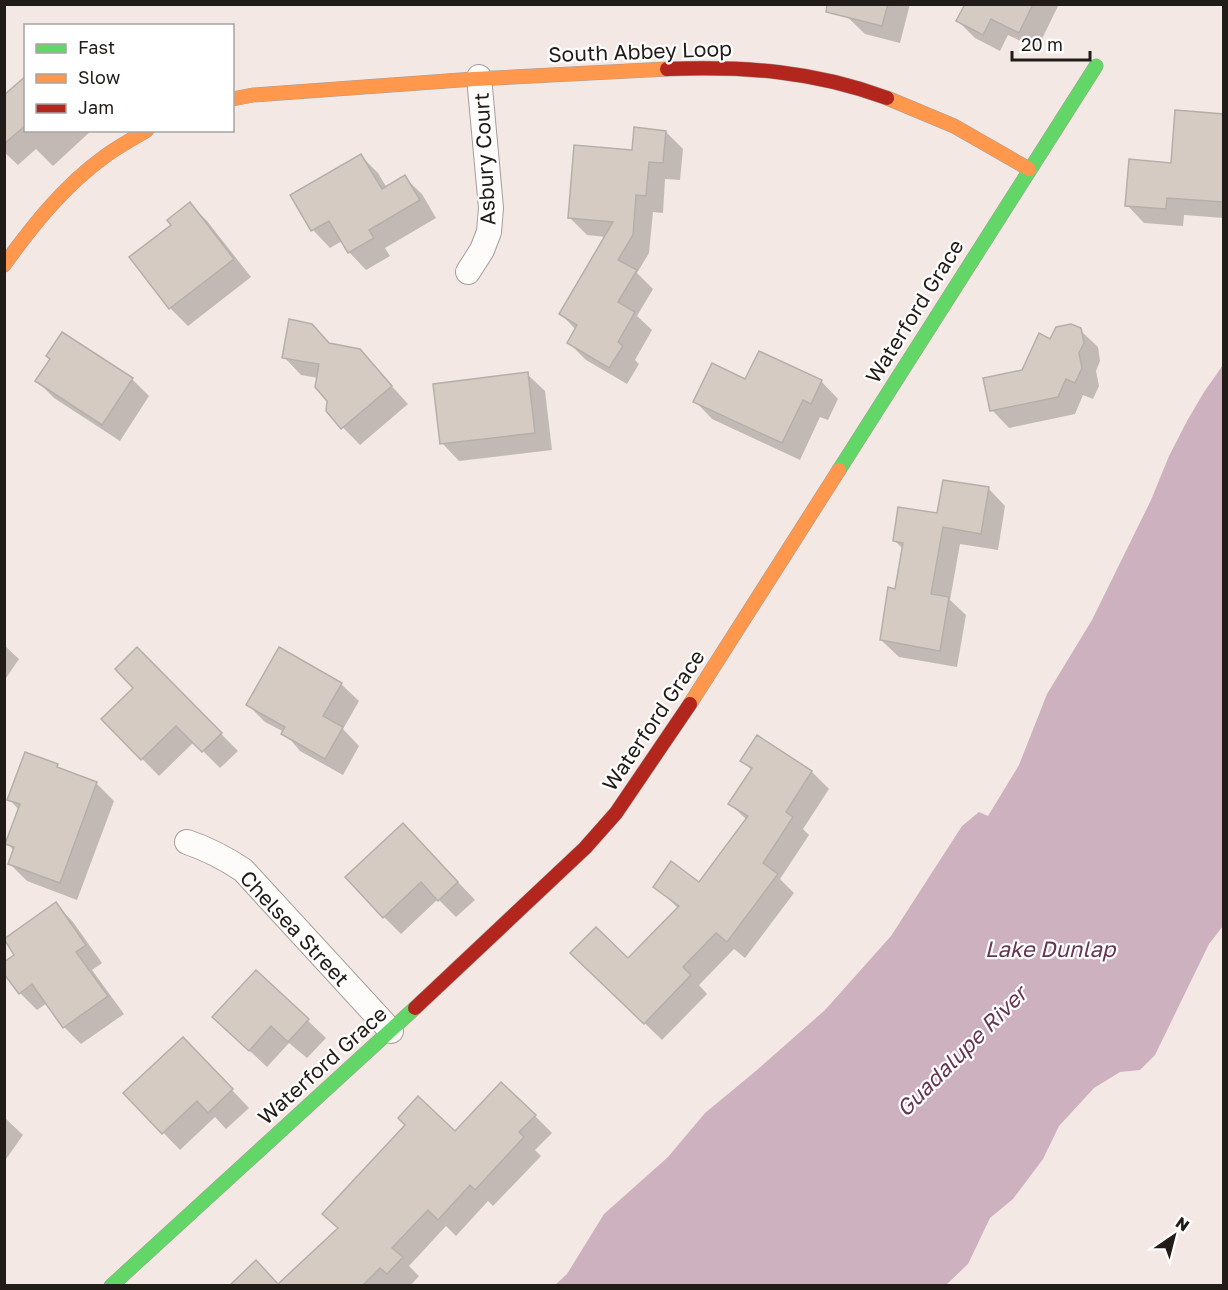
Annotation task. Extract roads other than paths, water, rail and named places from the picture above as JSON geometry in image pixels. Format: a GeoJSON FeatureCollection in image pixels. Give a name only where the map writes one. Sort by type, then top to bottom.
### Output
{"type":"FeatureCollection","features":[{"type":"Feature","properties":{"kind":"street","name":"Waterford Grace"},"geometry":{"type":"LineString","coordinates":[[111,1286],[391,1031],[585,848],[641,779],[1096,66]]}},
{"type":"Feature","properties":{"kind":"street","name":"South Abbey Loop"},"geometry":{"type":"LineString","coordinates":[[234,99],[253,95],[479,77],[736,68],[818,77],[903,102],[988,143],[1029,169]]}},
{"type":"Feature","properties":{"kind":"street","name":"Asbury Court"},"geometry":{"type":"LineString","coordinates":[[468,272],[482,250],[489,232],[491,208],[479,77]]}},
{"type":"Feature","properties":{"kind":"street"},"geometry":{"type":"LineString","coordinates":[[4,265],[29,230],[61,194],[104,156],[144,132]]}},
{"type":"Feature","properties":{"kind":"street","name":"Chelsea Street"},"geometry":{"type":"LineString","coordinates":[[187,842],[206,848],[243,870],[391,1031]]}},
{"type":"Feature","properties":{"kind":"water","name":"Lake Dunlap"},"geometry":{"type":"Polygon","coordinates":[[[1223,365],[1223,926],[1209,944],[1155,1055],[1140,1070],[1120,1072],[1094,1088],[1059,1126],[1043,1159],[1013,1199],[990,1218],[968,1264],[946,1285],[555,1285],[567,1274],[604,1214],[668,1157],[705,1113],[825,1010],[891,936],[962,826],[979,812],[988,816],[1019,765],[1047,694],[1092,620],[1187,421],[1223,365]]]}},
{"type":"Feature","properties":{"kind":"water label","name":"Guadalupe River"},"geometry":{"type":"Point","coordinates":[961,1051]}}]}
